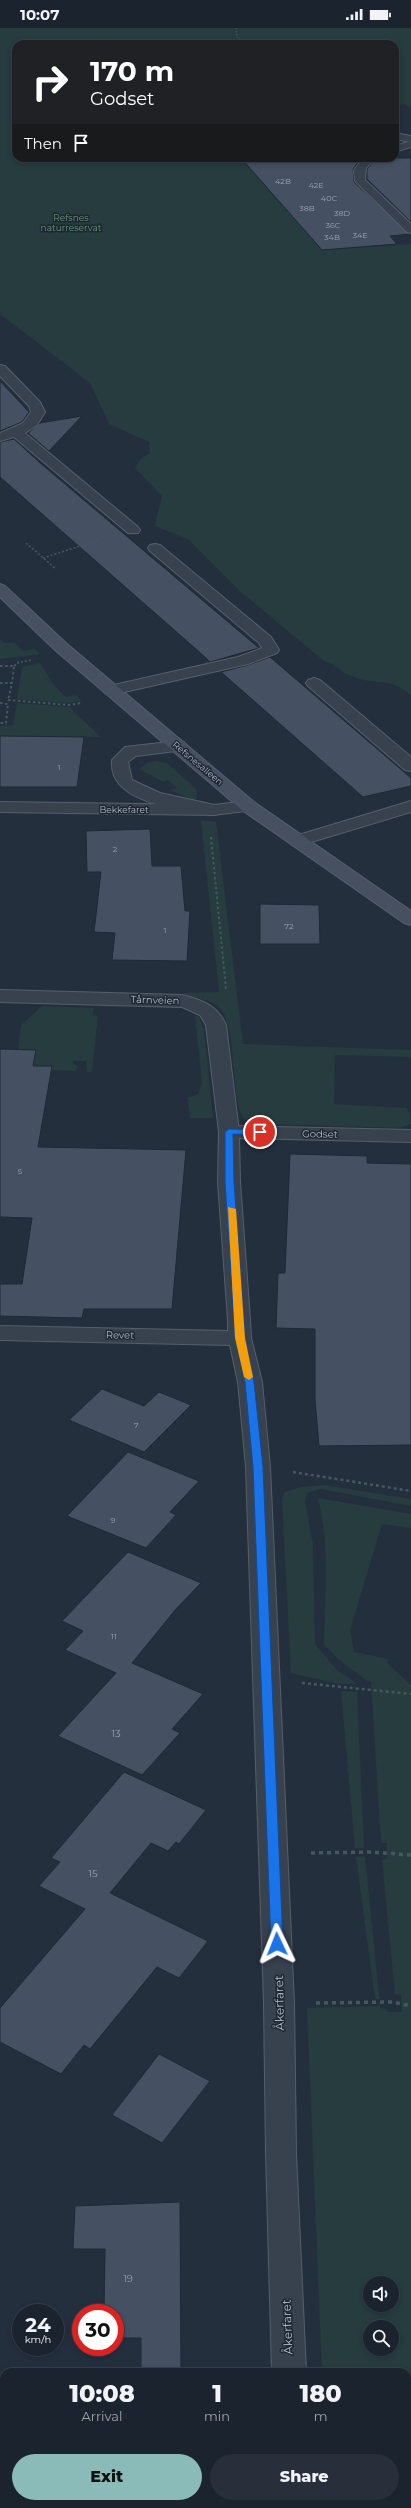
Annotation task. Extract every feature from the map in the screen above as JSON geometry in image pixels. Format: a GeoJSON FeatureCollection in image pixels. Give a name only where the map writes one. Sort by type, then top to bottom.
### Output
{"type":"FeatureCollection","features":[{"type":"Feature","properties":{"kind":"street"},"geometry":{"type":"LineString","coordinates":[[399,137],[411,139]]}},
{"type":"Feature","properties":{"kind":"street"},"geometry":{"type":"LineString","coordinates":[[399,148],[411,144]]}},
{"type":"Feature","properties":{"kind":"street"},"geometry":{"type":"LineString","coordinates":[[366,162],[359,168],[358,174],[360,181],[411,230]]}},
{"type":"Feature","properties":{"kind":"street"},"geometry":{"type":"LineString","coordinates":[[0,369],[34,405],[38,412],[33,421],[17,433],[0,437]]}},
{"type":"Feature","properties":{"kind":"street"},"geometry":{"type":"LineString","coordinates":[[17,433],[133,530]]}},
{"type":"Feature","properties":{"kind":"street"},"geometry":{"type":"LineString","coordinates":[[111,690],[242,661],[271,650],[265,640],[155,548]]}},
{"type":"Feature","properties":{"kind":"street","name":"Refsnesalleen"},"geometry":{"type":"LineString","coordinates":[[0,589],[60,647],[248,806],[411,919]]}},
{"type":"Feature","properties":{"kind":"street"},"geometry":{"type":"LineString","coordinates":[[314,683],[411,766]]}},
{"type":"Feature","properties":{"kind":"street"},"geometry":{"type":"LineString","coordinates":[[178,746],[131,751],[120,760],[119,771],[127,784],[146,795],[213,810]]}},
{"type":"Feature","properties":{"kind":"street","name":"Bekkefaret"},"geometry":{"type":"LineString","coordinates":[[0,807],[213,810],[248,806]]}},
{"type":"Feature","properties":{"kind":"street"},"geometry":{"type":"LineString","coordinates":[[298,841],[411,806]]}},
{"type":"Feature","properties":{"kind":"street","name":"Tårnveien"},"geometry":{"type":"LineString","coordinates":[[0,996],[182,1001],[200,1006],[208,1012]]}},
{"type":"Feature","properties":{"kind":"street"},"geometry":{"type":"LineString","coordinates":[[208,1012],[216,1025],[219,1042],[229,1132]]}},
{"type":"Feature","properties":{"kind":"street","name":"Godset"},"geometry":{"type":"LineString","coordinates":[[229,1132],[411,1136]]}},
{"type":"Feature","properties":{"kind":"street","name":"Åkerfaret"},"geometry":{"type":"LineString","coordinates":[[229,1132],[229,1182],[240,1329],[250,1382],[258,1467],[280,2003],[281,2153],[289,2368]]}},
{"type":"Feature","properties":{"kind":"street","name":"Revet"},"geometry":{"type":"LineString","coordinates":[[0,1333],[240,1329]]}},
{"type":"Feature","properties":{"kind":"path"},"geometry":{"type":"LineString","coordinates":[[236,28],[237,37],[241,40]]}},
{"type":"Feature","properties":{"kind":"path"},"geometry":{"type":"LineString","coordinates":[[43,558],[133,530]]}},
{"type":"Feature","properties":{"kind":"path"},"geometry":{"type":"LineString","coordinates":[[26,543],[56,569]]}},
{"type":"Feature","properties":{"kind":"path"},"geometry":{"type":"LineString","coordinates":[[0,723],[6,723],[14,666],[18,662],[38,658]]}},
{"type":"Feature","properties":{"kind":"path"},"geometry":{"type":"LineString","coordinates":[[0,666],[14,666]]}},
{"type":"Feature","properties":{"kind":"path"},"geometry":{"type":"LineString","coordinates":[[0,683],[12,683]]}},
{"type":"Feature","properties":{"kind":"path"},"geometry":{"type":"LineString","coordinates":[[0,704],[8,702],[68,705],[87,702]]}},
{"type":"Feature","properties":{"kind":"path"},"geometry":{"type":"LineString","coordinates":[[208,1012],[222,1006],[226,991],[208,816],[213,810]]}},
{"type":"Feature","properties":{"kind":"path"},"geometry":{"type":"LineString","coordinates":[[258,1467],[411,1491]]}},
{"type":"Feature","properties":{"kind":"path"},"geometry":{"type":"LineString","coordinates":[[267,1680],[411,1694]]}},
{"type":"Feature","properties":{"kind":"path"},"geometry":{"type":"LineString","coordinates":[[274,1854],[368,1852],[411,1855]]}},
{"type":"Feature","properties":{"kind":"path"},"geometry":{"type":"LineString","coordinates":[[280,2003],[392,2002],[411,2006]]}},
{"type":"Feature","properties":{"kind":"green space","name":"Refsnes naturreservat"},"geometry":{"type":"Polygon","coordinates":[[[0,28],[411,28],[411,108],[405,104],[399,105],[399,40],[12,40],[12,162],[246,163],[322,250],[411,244],[411,695],[396,685],[362,680],[350,676],[332,664],[324,661],[240,591],[188,539],[155,526],[162,496],[135,468],[141,459],[150,453],[149,442],[109,424],[90,383],[0,314],[0,28]]]}},
{"type":"Feature","properties":{"kind":"green space"},"geometry":{"type":"Polygon","coordinates":[[[0,639],[4,643],[14,642],[23,651],[34,649],[40,654],[0,659],[0,639]]]}},
{"type":"Feature","properties":{"kind":"green space"},"geometry":{"type":"Polygon","coordinates":[[[40,663],[54,685],[66,697],[76,695],[81,701],[64,703],[17,699],[22,667],[40,663]]]}},
{"type":"Feature","properties":{"kind":"green space"},"geometry":{"type":"Polygon","coordinates":[[[17,703],[71,707],[72,710],[101,737],[0,736],[0,726],[13,725],[17,703]]]}},
{"type":"Feature","properties":{"kind":"green space"},"geometry":{"type":"Polygon","coordinates":[[[155,761],[167,763],[196,789],[197,799],[190,799],[170,790],[177,788],[168,780],[163,782],[139,769],[147,763],[155,761]]]}},
{"type":"Feature","properties":{"kind":"green space"},"geometry":{"type":"Polygon","coordinates":[[[201,820],[216,822],[243,1044],[411,1050],[411,1057],[335,1055],[334,1104],[406,1108],[410,1113],[411,1124],[400,1128],[263,1124],[250,1122],[243,1117],[239,1109],[230,1037],[223,1012],[219,1007],[208,1001],[191,997],[183,993],[219,992],[201,820]]]}},
{"type":"Feature","properties":{"kind":"green space"},"geometry":{"type":"Polygon","coordinates":[[[42,1006],[94,1008],[93,1015],[98,1016],[92,1072],[87,1072],[86,1061],[73,1061],[73,1064],[77,1065],[76,1071],[51,1070],[51,1066],[33,1066],[18,1050],[21,1025],[42,1006]]]}},
{"type":"Feature","properties":{"kind":"green space"},"geometry":{"type":"Polygon","coordinates":[[[195,1015],[199,1017],[204,1030],[213,1118],[190,1118],[188,1098],[198,1094],[202,1083],[195,1015]]]}},
{"type":"Feature","properties":{"kind":"green space"},"geometry":{"type":"Polygon","coordinates":[[[324,1485],[411,1499],[411,1506],[321,1489],[307,1493],[305,1502],[313,1545],[315,1644],[337,1670],[357,1684],[340,1684],[291,1673],[282,1499],[285,1492],[301,1487],[324,1485]]]}},
{"type":"Feature","properties":{"kind":"green space"},"geometry":{"type":"Polygon","coordinates":[[[318,1498],[411,1514],[411,1528],[382,1524],[350,1630],[354,1652],[388,1659],[387,1663],[411,1685],[411,2368],[322,2368],[307,2008],[376,2006],[380,2004],[380,2008],[387,2009],[387,2012],[402,2012],[401,1995],[395,1994],[382,1860],[387,1859],[387,1843],[381,1843],[371,1682],[366,1680],[338,1659],[324,1644],[325,1552],[322,1516],[318,1498]]]}},
{"type":"Feature","properties":{"kind":"green space"},"geometry":{"type":"Polygon","coordinates":[[[341,1691],[357,1692],[364,1848],[355,1848],[341,1691]]]}},
{"type":"Feature","properties":{"kind":"green space"},"geometry":{"type":"Polygon","coordinates":[[[365,1856],[379,1999],[375,1999],[356,1857],[365,1856]]]}},
{"type":"Feature","properties":{"kind":"building"},"geometry":{"type":"Polygon","coordinates":[[[399,158],[411,158],[411,222],[367,179],[367,169],[373,162],[399,162],[399,158]]]}},
{"type":"Feature","properties":{"kind":"building"},"geometry":{"type":"Polygon","coordinates":[[[245,162],[358,162],[353,169],[354,182],[410,234],[390,236],[397,244],[322,250],[245,162]]]}},
{"type":"Feature","properties":{"kind":"building"},"geometry":{"type":"Polygon","coordinates":[[[0,381],[29,412],[22,422],[0,431],[0,381]]]}},
{"type":"Feature","properties":{"kind":"building"},"geometry":{"type":"Polygon","coordinates":[[[82,416],[49,451],[28,433],[40,423],[82,416]]]}},
{"type":"Feature","properties":{"kind":"building"},"geometry":{"type":"Polygon","coordinates":[[[14,439],[39,462],[259,648],[210,662],[0,477],[0,442],[14,439]]]}},
{"type":"Feature","properties":{"kind":"building"},"geometry":{"type":"Polygon","coordinates":[[[270,657],[411,778],[411,786],[363,797],[221,672],[248,665],[270,657]]]}},
{"type":"Feature","properties":{"kind":"building"},"geometry":{"type":"Polygon","coordinates":[[[0,736],[84,737],[77,787],[0,787],[0,736]]]}},
{"type":"Feature","properties":{"kind":"building"},"geometry":{"type":"Polygon","coordinates":[[[150,829],[152,866],[181,866],[185,911],[190,911],[187,961],[112,960],[115,933],[94,932],[101,872],[87,872],[86,831],[150,829]]]}},
{"type":"Feature","properties":{"kind":"building"},"geometry":{"type":"Polygon","coordinates":[[[260,904],[319,905],[320,944],[260,944],[260,904]]]}},
{"type":"Feature","properties":{"kind":"building"},"geometry":{"type":"Polygon","coordinates":[[[0,1049],[36,1050],[33,1066],[52,1066],[38,1147],[186,1150],[172,1309],[84,1309],[82,1318],[0,1316],[0,1284],[22,1284],[32,1218],[0,1217],[0,1049]]]}},
{"type":"Feature","properties":{"kind":"building"},"geometry":{"type":"Polygon","coordinates":[[[290,1154],[367,1156],[367,1163],[411,1164],[411,1445],[319,1446],[315,1399],[315,1329],[276,1328],[278,1273],[285,1273],[290,1154]]]}},
{"type":"Feature","properties":{"kind":"building"},"geometry":{"type":"Polygon","coordinates":[[[102,1389],[144,1406],[159,1392],[191,1405],[144,1452],[69,1420],[102,1389]]]}},
{"type":"Feature","properties":{"kind":"building"},"geometry":{"type":"Polygon","coordinates":[[[128,1452],[199,1481],[170,1512],[176,1515],[146,1548],[67,1516],[128,1452]]]}},
{"type":"Feature","properties":{"kind":"building"},"geometry":{"type":"Polygon","coordinates":[[[128,1552],[201,1583],[176,1609],[132,1663],[203,1694],[172,1729],[180,1733],[142,1775],[58,1736],[116,1673],[65,1650],[83,1631],[62,1621],[128,1552]]]}},
{"type":"Feature","properties":{"kind":"building"},"geometry":{"type":"Polygon","coordinates":[[[124,1772],[206,1810],[179,1844],[176,1842],[168,1851],[151,1843],[110,1893],[208,1941],[179,1978],[157,1967],[90,2049],[84,2045],[61,2074],[0,2042],[0,2008],[85,1909],[39,1886],[60,1862],[51,1858],[124,1772]]]}},
{"type":"Feature","properties":{"kind":"building"},"geometry":{"type":"Polygon","coordinates":[[[159,2054],[210,2081],[162,2143],[112,2115],[159,2054]]]}},
{"type":"Feature","properties":{"kind":"building"},"geometry":{"type":"Polygon","coordinates":[[[180,2202],[181,2368],[141,2368],[141,2338],[124,2338],[124,2304],[104,2304],[105,2249],[73,2249],[75,2206],[180,2202]]]}},
{"type":"Feature","properties":{"kind":"slow traffic"},"geometry":{"type":"LineString","coordinates":[[231,1209],[240,1338],[249,1377]]}},
{"type":"Feature","properties":{"kind":"route"},"geometry":{"type":"LineString","coordinates":[[260,1132],[229,1132],[229,1182],[240,1338],[250,1382],[258,1467],[277,1944]]}}]}
